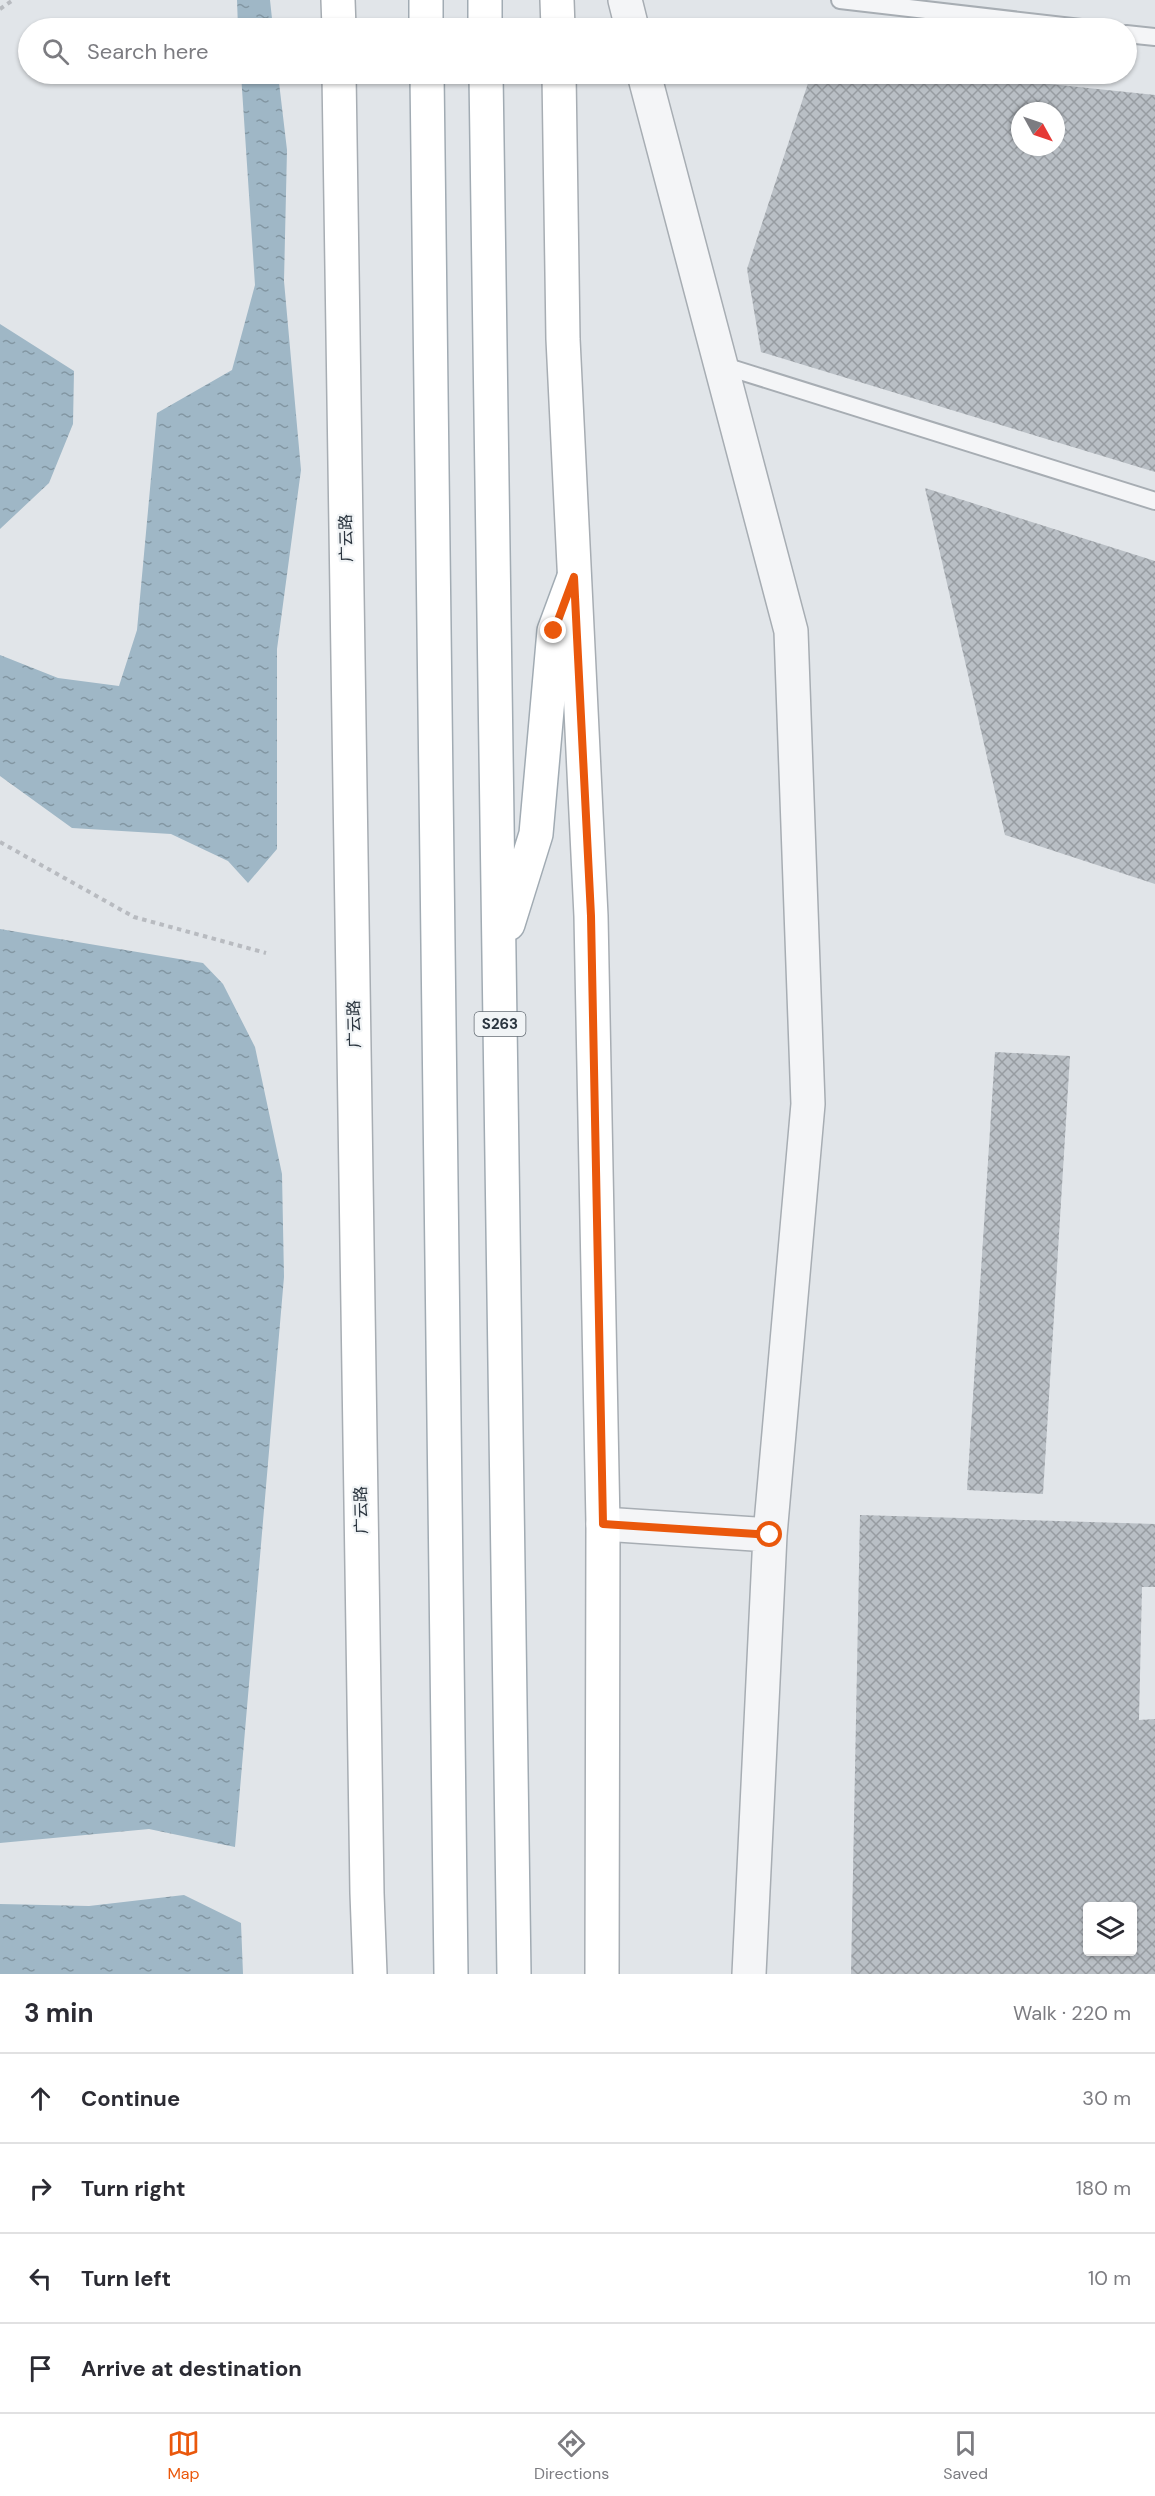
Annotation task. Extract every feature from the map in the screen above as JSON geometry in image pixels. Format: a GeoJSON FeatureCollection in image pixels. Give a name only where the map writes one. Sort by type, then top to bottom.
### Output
{"type":"FeatureCollection","features":[{"type":"Feature","properties":{"kind":"main road"},"geometry":{"type":"LineString","coordinates":[[338,0],[339,18]]}},
{"type":"Feature","properties":{"kind":"main road"},"geometry":{"type":"LineString","coordinates":[[426,0],[426,18]]}},
{"type":"Feature","properties":{"kind":"main road"},"geometry":{"type":"LineString","coordinates":[[485,0],[485,18]]}},
{"type":"Feature","properties":{"kind":"main road"},"geometry":{"type":"LineString","coordinates":[[557,0],[558,18]]}},
{"type":"Feature","properties":{"kind":"main road","name":"广云路"},"geometry":{"type":"LineString","coordinates":[[339,84],[370,1974]]}},
{"type":"Feature","properties":{"kind":"main road"},"geometry":{"type":"LineString","coordinates":[[427,84],[451,1974]]}},
{"type":"Feature","properties":{"kind":"main road","name":"S263"},"geometry":{"type":"LineString","coordinates":[[486,84],[514,1974]]}},
{"type":"Feature","properties":{"kind":"main road"},"geometry":{"type":"LineString","coordinates":[[559,84],[563,339],[591,916],[603,1524],[602,1974]]}},
{"type":"Feature","properties":{"kind":"main road"},"geometry":{"type":"LineString","coordinates":[[499,954],[536,834],[554,631],[574,577]]}},
{"type":"Feature","properties":{"kind":"street"},"geometry":{"type":"LineString","coordinates":[[625,0],[630,18]]}},
{"type":"Feature","properties":{"kind":"street"},"geometry":{"type":"LineString","coordinates":[[647,84],[791,631],[808,1104],[770,1535],[749,1974]]}},
{"type":"Feature","properties":{"kind":"street"},"geometry":{"type":"LineString","coordinates":[[603,1524],[770,1535]]}},
{"type":"Feature","properties":{"kind":"lane"},"geometry":{"type":"LineString","coordinates":[[840,0],[995,18]]}},
{"type":"Feature","properties":{"kind":"lane"},"geometry":{"type":"LineString","coordinates":[[1137,35],[1155,37]]}},
{"type":"Feature","properties":{"kind":"lane"},"geometry":{"type":"LineString","coordinates":[[721,365],[1155,501]]}},
{"type":"Feature","properties":{"kind":"path"},"geometry":{"type":"LineString","coordinates":[[0,9],[13,0]]}},
{"type":"Feature","properties":{"kind":"path"},"geometry":{"type":"LineString","coordinates":[[0,842],[134,916],[266,953]]}},
{"type":"Feature","properties":{"kind":"water"},"geometry":{"type":"Polygon","coordinates":[[[237,0],[270,0],[272,18],[238,18],[237,0]]]}},
{"type":"Feature","properties":{"kind":"water"},"geometry":{"type":"Polygon","coordinates":[[[242,84],[279,84],[287,150],[284,281],[301,470],[277,649],[277,849],[248,883],[228,861],[171,834],[72,828],[0,776],[0,655],[58,678],[119,686],[137,630],[157,413],[232,370],[255,285],[242,84]]]}},
{"type":"Feature","properties":{"kind":"water"},"geometry":{"type":"Polygon","coordinates":[[[0,324],[74,371],[73,424],[49,483],[0,529],[0,324]]]}},
{"type":"Feature","properties":{"kind":"water"},"geometry":{"type":"Polygon","coordinates":[[[0,929],[203,963],[223,984],[255,1047],[282,1174],[284,1277],[235,1847],[149,1829],[0,1843],[0,929]]]}},
{"type":"Feature","properties":{"kind":"water"},"geometry":{"type":"Polygon","coordinates":[[[184,1895],[241,1923],[243,1974],[0,1974],[0,1904],[89,1906],[184,1895]]]}},
{"type":"Feature","properties":{"kind":"building"},"geometry":{"type":"Polygon","coordinates":[[[808,84],[1049,84],[1155,95],[1155,472],[761,352],[747,269],[808,84]]]}},
{"type":"Feature","properties":{"kind":"building"},"geometry":{"type":"Polygon","coordinates":[[[925,488],[1155,561],[1155,884],[1005,835],[925,488]]]}},
{"type":"Feature","properties":{"kind":"building"},"geometry":{"type":"Polygon","coordinates":[[[995,1052],[1070,1056],[1043,1494],[967,1490],[995,1052]]]}},
{"type":"Feature","properties":{"kind":"building"},"geometry":{"type":"Polygon","coordinates":[[[860,1515],[1155,1524],[1155,1587],[1142,1587],[1139,1720],[1155,1719],[1155,1974],[851,1974],[860,1515]]]}},
{"type":"Feature","properties":{"kind":"route"},"geometry":{"type":"LineString","coordinates":[[554,631],[574,577],[591,916],[603,1524],[770,1535]]}}]}
